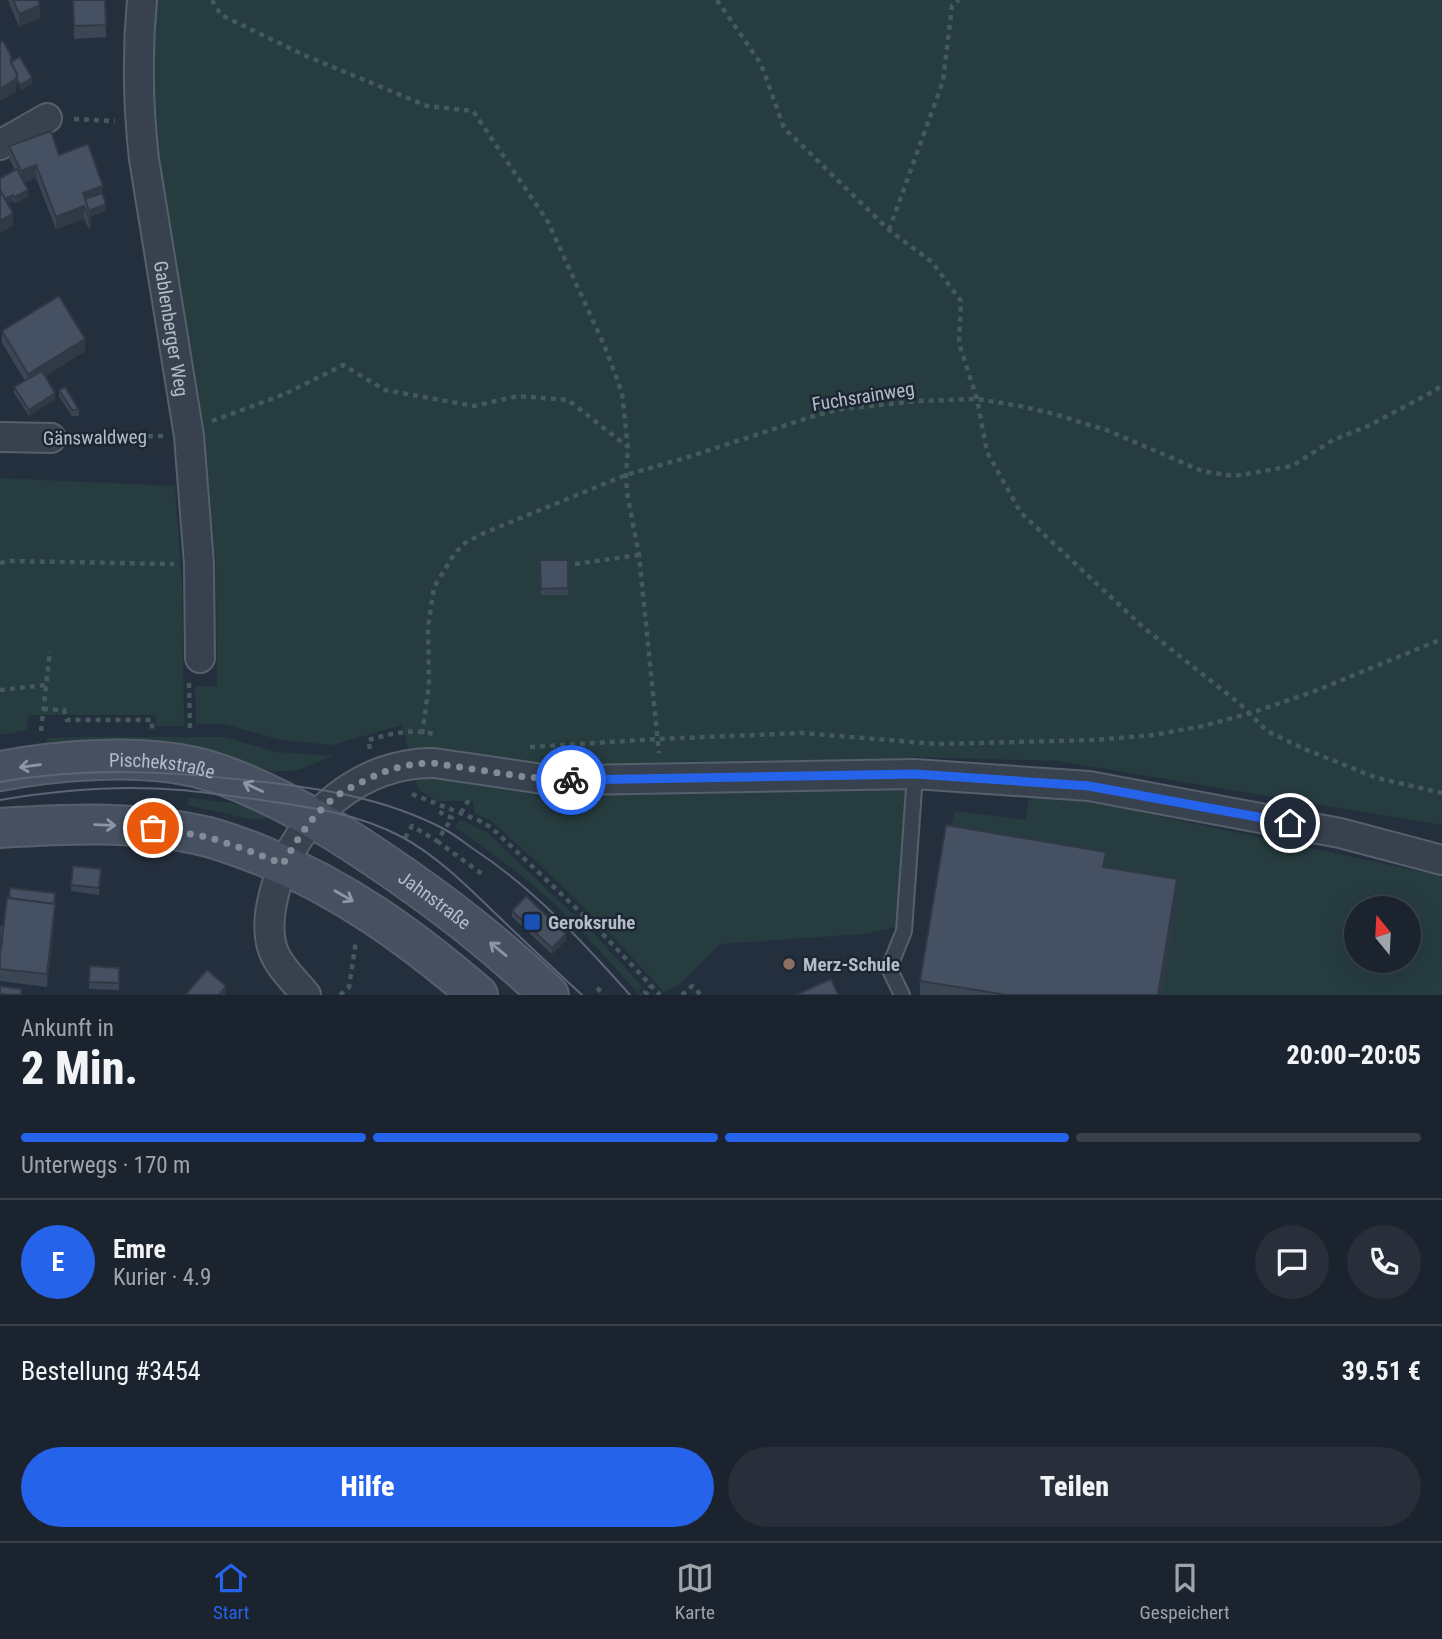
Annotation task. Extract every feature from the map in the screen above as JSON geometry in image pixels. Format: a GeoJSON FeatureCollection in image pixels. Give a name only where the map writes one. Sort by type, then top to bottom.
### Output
{"type":"FeatureCollection","features":[{"type":"Feature","properties":{"kind":"main road","name":"Pischekstraße"},"geometry":{"type":"LineString","coordinates":[[0,771],[58,763],[116,760],[193,766],[235,779],[314,818]]}},
{"type":"Feature","properties":{"kind":"main road","name":"Jahnstraße"},"geometry":{"type":"LineString","coordinates":[[314,818],[360,846],[461,918],[549,995]]}},
{"type":"Feature","properties":{"kind":"main road"},"geometry":{"type":"LineString","coordinates":[[0,828],[69,824],[115,825],[208,837],[244,849],[283,864],[370,911],[439,961],[478,995]]}},
{"type":"Feature","properties":{"kind":"street","name":"Gablenberger Weg"},"geometry":{"type":"LineString","coordinates":[[142,0],[138,75],[140,121],[188,433],[199,564],[200,658]]}},
{"type":"Feature","properties":{"kind":"street"},"geometry":{"type":"LineString","coordinates":[[0,145],[47,118]]}},
{"type":"Feature","properties":{"kind":"street","name":"Gänswaldweg"},"geometry":{"type":"LineString","coordinates":[[0,437],[51,438]]}},
{"type":"Feature","properties":{"kind":"street"},"geometry":{"type":"LineString","coordinates":[[306,995],[280,963],[272,947],[269,925],[274,893],[283,864],[314,818],[341,793],[381,772],[419,763],[543,779],[915,774],[1089,786],[1340,833],[1442,860]]}},
{"type":"Feature","properties":{"kind":"lane"},"geometry":{"type":"LineString","coordinates":[[902,995],[889,968],[904,931],[915,774]]}},
{"type":"Feature","properties":{"kind":"path"},"geometry":{"type":"LineString","coordinates":[[212,0],[221,15],[304,55],[427,106],[474,111],[548,222],[605,348],[622,393],[628,448],[627,493],[639,555],[658,739]]}},
{"type":"Feature","properties":{"kind":"path"},"geometry":{"type":"LineString","coordinates":[[717,0],[761,64],[784,128],[889,230],[932,262],[961,301],[959,343],[988,452],[1021,513],[1143,627],[1251,713],[1267,731],[1377,778],[1442,793]]}},
{"type":"Feature","properties":{"kind":"path"},"geometry":{"type":"LineString","coordinates":[[889,230],[943,81],[953,6],[959,0]]}},
{"type":"Feature","properties":{"kind":"path"},"geometry":{"type":"LineString","coordinates":[[47,118],[140,121]]}},
{"type":"Feature","properties":{"kind":"path","name":"Gänswaldweg"},"geometry":{"type":"LineString","coordinates":[[51,438],[188,433],[285,394],[343,365],[385,390],[474,406],[518,396],[568,401],[628,448]]}},
{"type":"Feature","properties":{"kind":"path","name":"Fuchsrainweg"},"geometry":{"type":"LineString","coordinates":[[419,763],[429,685],[428,627],[433,587],[455,554],[465,543],[484,533],[626,475],[843,409],[918,401],[976,399],[1054,414],[1121,436],[1202,471],[1234,476],[1292,466],[1333,440],[1368,426],[1436,390],[1442,384]]}},
{"type":"Feature","properties":{"kind":"path"},"geometry":{"type":"LineString","coordinates":[[575,564],[639,555]]}},
{"type":"Feature","properties":{"kind":"path"},"geometry":{"type":"LineString","coordinates":[[0,563],[199,564]]}},
{"type":"Feature","properties":{"kind":"path"},"geometry":{"type":"LineString","coordinates":[[522,747],[802,733],[937,744],[1096,740],[1153,735],[1203,726],[1251,713],[1315,691],[1442,639]]}},
{"type":"Feature","properties":{"kind":"path"},"geometry":{"type":"LineString","coordinates":[[41,731],[50,651]]}},
{"type":"Feature","properties":{"kind":"path"},"geometry":{"type":"LineString","coordinates":[[0,690],[46,685]]}},
{"type":"Feature","properties":{"kind":"path"},"geometry":{"type":"LineString","coordinates":[[43,709],[64,710],[67,720],[152,720],[152,730]]}},
{"type":"Feature","properties":{"kind":"path"},"geometry":{"type":"LineString","coordinates":[[189,718],[190,731]]}},
{"type":"Feature","properties":{"kind":"path"},"geometry":{"type":"LineString","coordinates":[[368,740],[406,731],[435,735]]}},
{"type":"Feature","properties":{"kind":"path"},"geometry":{"type":"LineString","coordinates":[[444,808],[492,828],[599,930],[660,995]]}},
{"type":"Feature","properties":{"kind":"path"},"geometry":{"type":"LineString","coordinates":[[437,841],[482,874]]}},
{"type":"Feature","properties":{"kind":"path"},"geometry":{"type":"LineString","coordinates":[[340,995],[349,987],[357,930],[370,911]]}},
{"type":"Feature","properties":{"kind":"path"},"geometry":{"type":"LineString","coordinates":[[648,995],[645,992],[651,986]]}},
{"type":"Feature","properties":{"kind":"path"},"geometry":{"type":"LineString","coordinates":[[682,995],[692,986],[701,995]]}},
{"type":"Feature","properties":{"kind":"path"},"geometry":{"type":"LineString","coordinates":[[597,988],[604,995]]}},
{"type":"Feature","properties":{"kind":"green space"},"geometry":{"type":"Polygon","coordinates":[[[152,0],[1442,0],[1442,825],[1057,761],[914,757],[900,926],[865,934],[720,944],[679,985],[664,992],[551,875],[490,820],[475,814],[473,801],[436,801],[418,789],[402,725],[332,745],[280,740],[224,724],[196,724],[195,686],[217,686],[216,564],[177,287],[148,118],[152,0]]]}},
{"type":"Feature","properties":{"kind":"green space"},"geometry":{"type":"Polygon","coordinates":[[[0,478],[175,486],[182,582],[184,726],[156,726],[156,715],[28,715],[27,730],[0,735],[0,478]]]}},
{"type":"Feature","properties":{"kind":"green space"},"geometry":{"type":"Polygon","coordinates":[[[224,737],[277,752],[333,756],[293,771],[271,771],[210,755],[47,745],[47,738],[224,737]]]}},
{"type":"Feature","properties":{"kind":"green space"},"geometry":{"type":"Polygon","coordinates":[[[1031,789],[1442,876],[1442,995],[1162,995],[1177,903],[946,849],[955,811],[1025,820],[1031,789]]]}},
{"type":"Feature","properties":{"kind":"green space"},"geometry":{"type":"Polygon","coordinates":[[[189,798],[249,805],[266,813],[266,818],[255,820],[188,805],[189,798]]]}},
{"type":"Feature","properties":{"kind":"green space"},"geometry":{"type":"Polygon","coordinates":[[[460,820],[487,832],[594,934],[641,985],[639,990],[642,995],[550,900],[504,862],[455,827],[460,820]]]}},
{"type":"Feature","properties":{"kind":"building"},"geometry":{"type":"Polygon","coordinates":[[[13,0],[38,0],[40,5],[19,14],[13,0]]]}},
{"type":"Feature","properties":{"kind":"building"},"geometry":{"type":"Polygon","coordinates":[[[73,0],[105,0],[106,25],[74,26],[73,0]]]}},
{"type":"Feature","properties":{"kind":"building"},"geometry":{"type":"Polygon","coordinates":[[[0,41],[4,42],[17,74],[16,79],[0,89],[0,41]]]}},
{"type":"Feature","properties":{"kind":"building"},"geometry":{"type":"Polygon","coordinates":[[[20,57],[32,78],[20,85],[11,62],[20,57]]]}},
{"type":"Feature","properties":{"kind":"building"},"geometry":{"type":"Polygon","coordinates":[[[51,131],[59,155],[88,144],[103,186],[83,193],[91,215],[89,216],[84,206],[56,217],[36,165],[21,171],[9,146],[51,131]]]}},
{"type":"Feature","properties":{"kind":"building"},"geometry":{"type":"Polygon","coordinates":[[[17,169],[28,190],[5,199],[0,190],[0,178],[17,169]]]}},
{"type":"Feature","properties":{"kind":"building"},"geometry":{"type":"Polygon","coordinates":[[[0,190],[13,213],[0,221],[0,190]]]}},
{"type":"Feature","properties":{"kind":"building"},"geometry":{"type":"Polygon","coordinates":[[[102,193],[106,204],[89,211],[85,199],[102,193]]]}},
{"type":"Feature","properties":{"kind":"building"},"geometry":{"type":"Polygon","coordinates":[[[59,296],[85,339],[28,374],[2,331],[59,296]]]}},
{"type":"Feature","properties":{"kind":"building"},"geometry":{"type":"Polygon","coordinates":[[[42,371],[55,393],[29,410],[14,387],[42,371]]]}},
{"type":"Feature","properties":{"kind":"building"},"geometry":{"type":"Polygon","coordinates":[[[65,387],[79,410],[72,410],[59,390],[65,387]]]}},
{"type":"Feature","properties":{"kind":"building"},"geometry":{"type":"Polygon","coordinates":[[[540,560],[568,560],[568,588],[541,589],[540,560]]]}},
{"type":"Feature","properties":{"kind":"building"},"geometry":{"type":"Polygon","coordinates":[[[946,825],[1106,852],[1103,867],[1177,879],[1158,995],[1007,995],[920,981],[946,825]]]}},
{"type":"Feature","properties":{"kind":"building"},"geometry":{"type":"Polygon","coordinates":[[[73,866],[101,869],[99,888],[71,885],[73,866]]]}},
{"type":"Feature","properties":{"kind":"building"},"geometry":{"type":"Polygon","coordinates":[[[10,888],[55,893],[54,904],[9,898],[10,888]]]}},
{"type":"Feature","properties":{"kind":"building"},"geometry":{"type":"Polygon","coordinates":[[[526,896],[566,934],[552,948],[512,911],[526,896]]]}},
{"type":"Feature","properties":{"kind":"building"},"geometry":{"type":"Polygon","coordinates":[[[7,898],[55,904],[47,974],[0,969],[7,898]]]}},
{"type":"Feature","properties":{"kind":"building"},"geometry":{"type":"Polygon","coordinates":[[[0,926],[3,926],[1,950],[0,950],[0,926]]]}},
{"type":"Feature","properties":{"kind":"building"},"geometry":{"type":"Polygon","coordinates":[[[90,966],[119,968],[119,983],[89,982],[90,966]]]}},
{"type":"Feature","properties":{"kind":"building"},"geometry":{"type":"Polygon","coordinates":[[[207,970],[226,986],[219,995],[187,995],[186,994],[207,970]]]}},
{"type":"Feature","properties":{"kind":"building"},"geometry":{"type":"Polygon","coordinates":[[[831,979],[838,995],[796,995],[831,979]]]}},
{"type":"Feature","properties":{"kind":"building"},"geometry":{"type":"Polygon","coordinates":[[[0,986],[21,989],[21,995],[0,994],[0,986]]]}},
{"type":"Feature","properties":{"kind":"tram line"},"geometry":{"type":"LineString","coordinates":[[0,782],[95,772],[190,775],[328,791],[399,809],[448,831],[497,865],[538,899],[576,936],[630,995]]}},
{"type":"Feature","properties":{"kind":"tram line"},"geometry":{"type":"LineString","coordinates":[[0,800],[90,789],[157,789],[292,805],[367,822],[415,844],[440,862],[582,995]]}},
{"type":"Feature","properties":{"kind":"way so far"},"geometry":{"type":"LineString","coordinates":[[153,828],[208,837],[283,864],[297,840],[321,810],[341,793],[390,769],[433,763],[525,777],[571,780]]}},
{"type":"Feature","properties":{"kind":"place","name":"Geroksruhe"},"geometry":{"type":"Point","coordinates":[532,922]}},
{"type":"Feature","properties":{"kind":"place","name":"Merz-Schule"},"geometry":{"type":"Point","coordinates":[789,964]}},
{"type":"Feature","properties":{"kind":"route"},"geometry":{"type":"LineString","coordinates":[[571,780],[915,774],[1089,786],[1290,823]]}}]}
